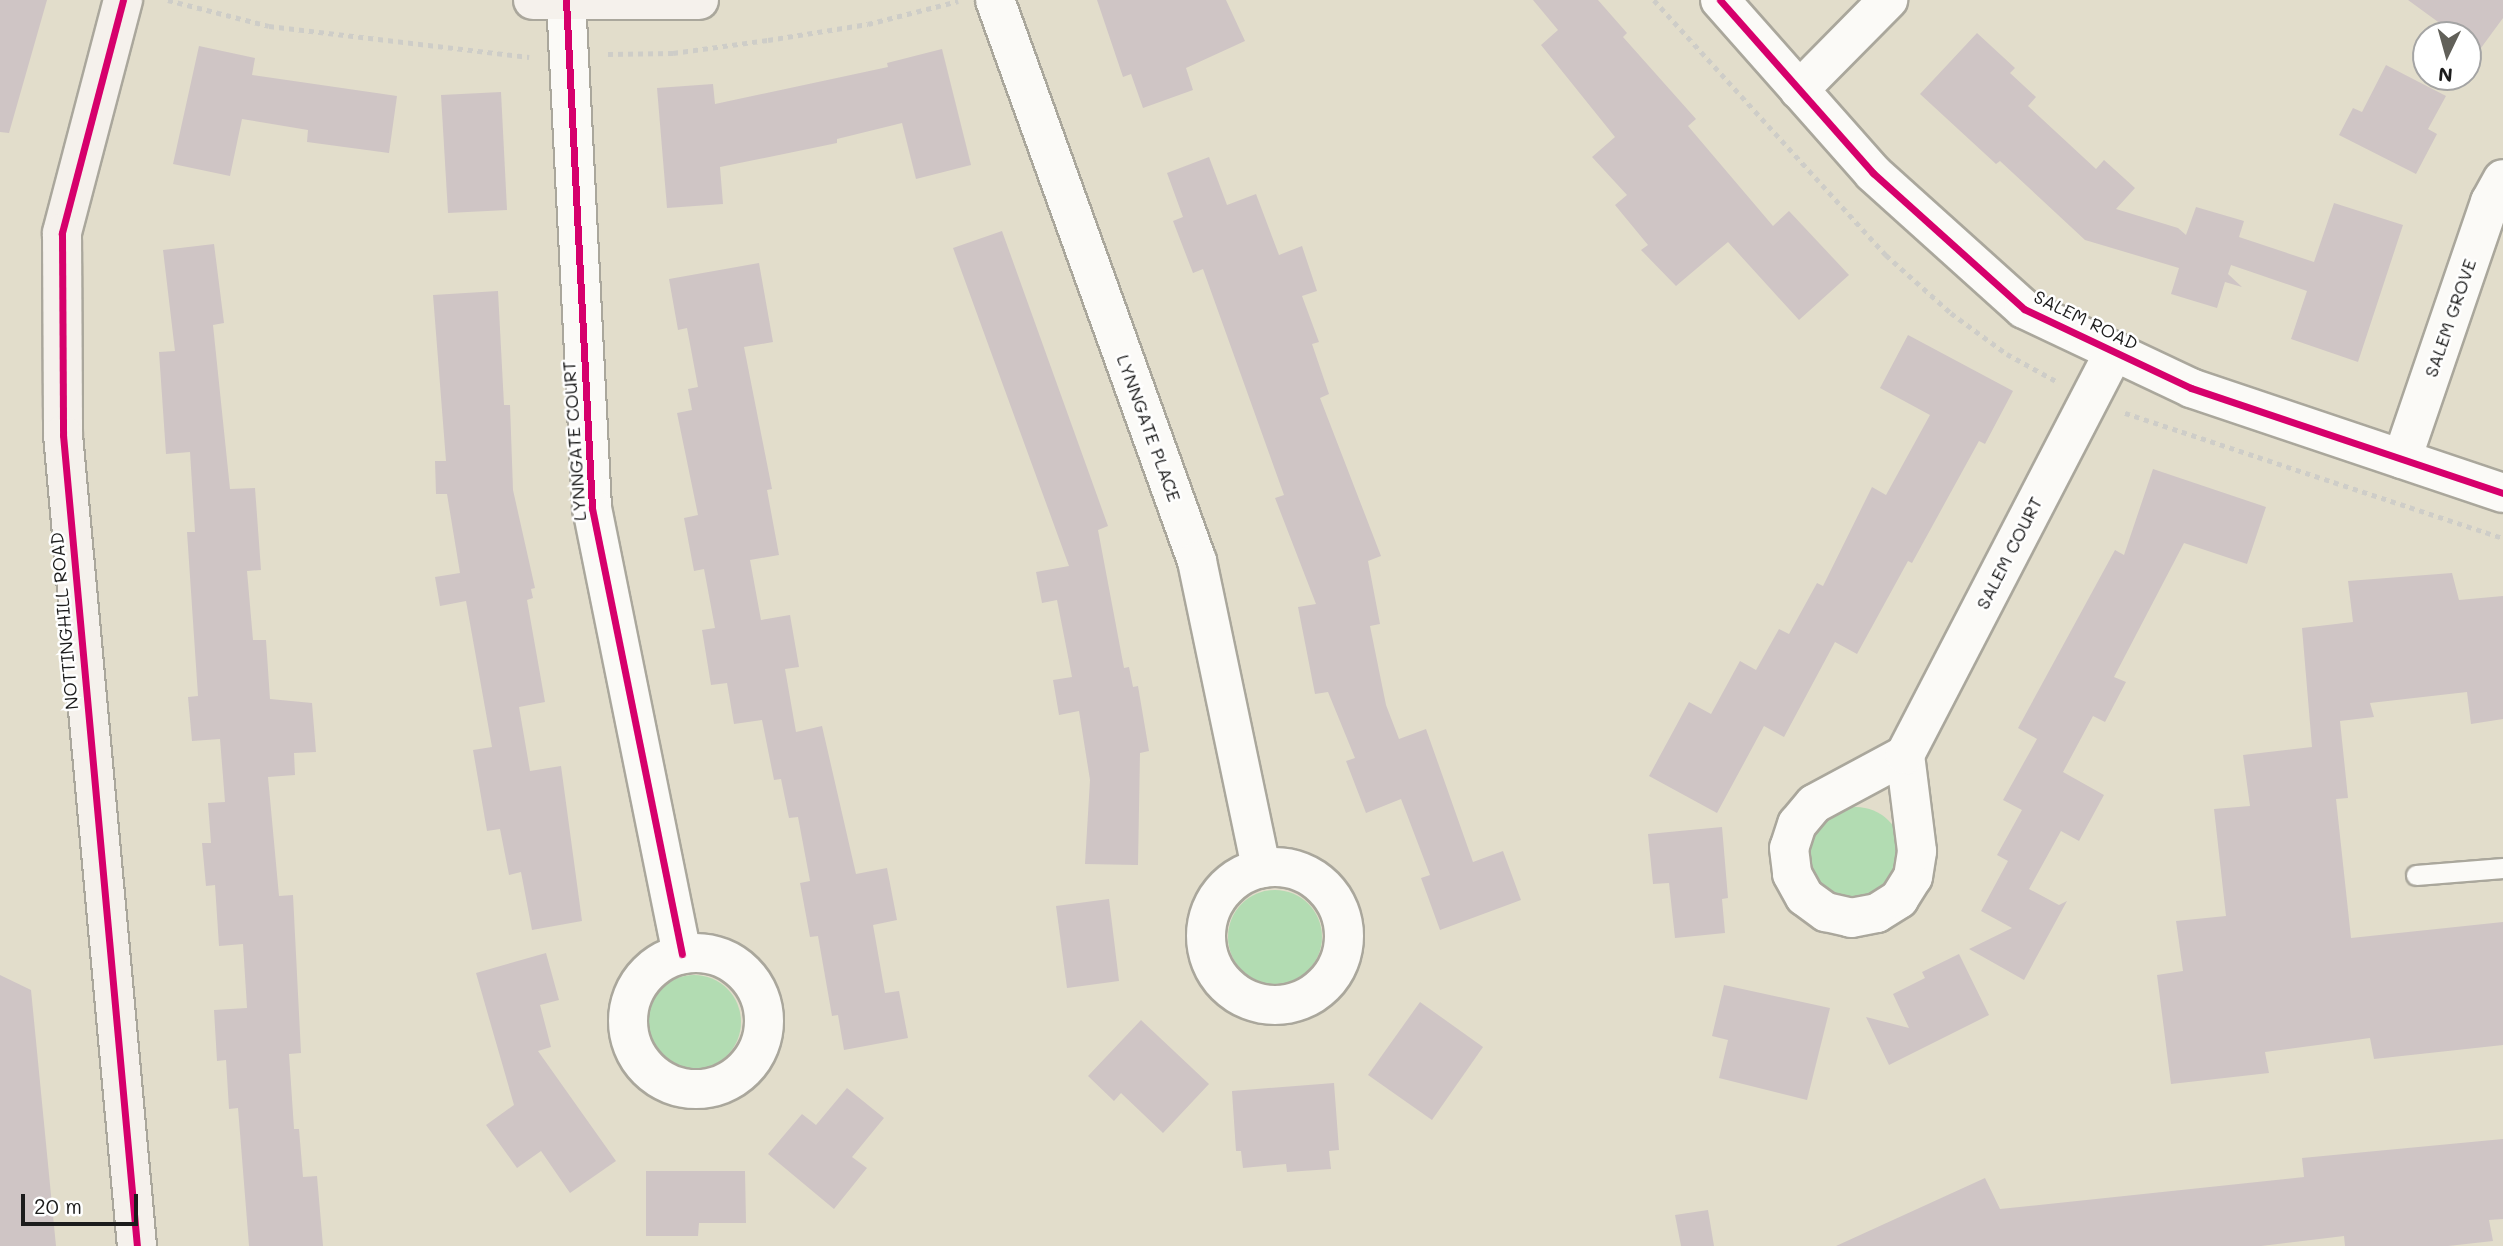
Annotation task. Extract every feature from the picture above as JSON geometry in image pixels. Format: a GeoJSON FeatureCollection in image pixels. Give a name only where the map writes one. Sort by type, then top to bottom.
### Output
{"type":"FeatureCollection","features":[{"type":"Feature","properties":{"kind":"street","name":"NOTTINGHILL ROAD"},"geometry":{"type":"LineString","coordinates":[[123,0],[62,233],[63,435],[137,1246]]}},
{"type":"Feature","properties":{"kind":"street"},"geometry":{"type":"LineString","coordinates":[[555,1],[699,0]]}},
{"type":"Feature","properties":{"kind":"street","name":"LYNNGATE PLACE"},"geometry":{"type":"LineString","coordinates":[[995,0],[1197,561],[1261,868]]}},
{"type":"Feature","properties":{"kind":"street","name":"SALEM ROAD"},"geometry":{"type":"LineString","coordinates":[[1720,0],[1873,173],[2024,309],[2191,388],[2503,494]]}},
{"type":"Feature","properties":{"kind":"street"},"geometry":{"type":"LineString","coordinates":[[1799,90],[1888,0]]}},
{"type":"Feature","properties":{"kind":"street","name":"LYNNGATE COURT"},"geometry":{"type":"LineString","coordinates":[[555,1],[569,57],[592,508],[682,954]]}},
{"type":"Feature","properties":{"kind":"street","name":"SALEM GROVE"},"geometry":{"type":"LineString","coordinates":[[2402,459],[2490,202],[2503,179]]}},
{"type":"Feature","properties":{"kind":"street","name":"SALEM COURT"},"geometry":{"type":"LineString","coordinates":[[1905,755],[2114,351]]}},
{"type":"Feature","properties":{"kind":"lane"},"geometry":{"type":"LineString","coordinates":[[2416,875],[2503,868]]}},
{"type":"Feature","properties":{"kind":"path"},"geometry":{"type":"LineString","coordinates":[[168,0],[270,26],[383,43],[569,57],[673,53],[768,40],[868,24],[963,0]]}},
{"type":"Feature","properties":{"kind":"path"},"geometry":{"type":"LineString","coordinates":[[2123,412],[2503,538]]}},
{"type":"Feature","properties":{"kind":"green space"},"geometry":{"type":"Polygon","coordinates":[[[1847,807],[1865,807],[1882,814],[1895,827],[1902,844],[1902,862],[1895,879],[1882,892],[1865,899],[1847,899],[1830,892],[1817,879],[1810,862],[1810,844],[1817,827],[1830,814],[1847,807]]]}},
{"type":"Feature","properties":{"kind":"green space"},"geometry":{"type":"Polygon","coordinates":[[[1275,890],[1293,894],[1308,904],[1318,919],[1322,937],[1318,955],[1308,970],[1293,980],[1275,984],[1257,980],[1242,970],[1232,955],[1228,937],[1232,919],[1242,904],[1257,894],[1275,890]]]}},
{"type":"Feature","properties":{"kind":"green space"},"geometry":{"type":"Polygon","coordinates":[[[694,975],[712,979],[727,989],[737,1004],[741,1022],[737,1040],[727,1055],[712,1065],[694,1069],[676,1065],[661,1055],[651,1040],[647,1022],[651,1004],[661,989],[676,979],[694,975]]]}},
{"type":"Feature","properties":{"kind":"building"},"geometry":{"type":"Polygon","coordinates":[[[0,0],[47,0],[9,133],[0,132],[0,0]]]}},
{"type":"Feature","properties":{"kind":"building"},"geometry":{"type":"Polygon","coordinates":[[[1097,0],[1226,0],[1245,41],[1186,68],[1193,90],[1143,108],[1131,74],[1123,77],[1097,0]]]}},
{"type":"Feature","properties":{"kind":"building"},"geometry":{"type":"Polygon","coordinates":[[[1533,0],[1598,0],[1627,33],[1623,37],[1696,119],[1688,126],[1773,226],[1789,211],[1849,275],[1799,320],[1728,242],[1676,286],[1641,250],[1648,245],[1615,205],[1627,195],[1592,157],[1615,137],[1541,45],[1558,30],[1533,0]]]}},
{"type":"Feature","properties":{"kind":"building"},"geometry":{"type":"Polygon","coordinates":[[[2408,0],[2503,0],[2503,18],[2482,47],[2482,21],[2437,21],[2408,0]]]}},
{"type":"Feature","properties":{"kind":"building"},"geometry":{"type":"Polygon","coordinates":[[[1977,33],[2015,68],[2010,73],[2036,97],[2028,106],[2096,169],[2104,160],[2135,188],[2116,209],[2178,228],[2186,235],[2196,207],[2244,221],[2239,237],[2314,262],[2334,203],[2403,225],[2358,362],[2291,339],[2307,291],[2231,265],[2228,274],[2242,287],[2225,282],[2217,308],[2171,294],[2179,268],[2085,240],[2000,161],[1996,164],[1920,94],[1977,33]]]}},
{"type":"Feature","properties":{"kind":"building"},"geometry":{"type":"Polygon","coordinates":[[[199,46],[255,58],[252,75],[397,96],[389,153],[307,142],[308,130],[242,119],[230,176],[173,164],[199,46]]]}},
{"type":"Feature","properties":{"kind":"building"},"geometry":{"type":"Polygon","coordinates":[[[942,49],[971,165],[916,179],[902,123],[837,139],[837,143],[720,167],[723,204],[667,208],[657,88],[713,84],[715,104],[888,67],[887,63],[942,49]]]}},
{"type":"Feature","properties":{"kind":"building"},"geometry":{"type":"Polygon","coordinates":[[[2386,65],[2412,78],[2412,91],[2436,91],[2446,96],[2428,129],[2437,134],[2416,174],[2339,135],[2353,108],[2362,112],[2386,65]]]}},
{"type":"Feature","properties":{"kind":"building"},"geometry":{"type":"Polygon","coordinates":[[[501,92],[507,210],[448,213],[441,95],[501,92]]]}},
{"type":"Feature","properties":{"kind":"building"},"geometry":{"type":"Polygon","coordinates":[[[1209,157],[1227,205],[1256,194],[1279,255],[1302,246],[1317,291],[1302,296],[1319,342],[1312,344],[1329,394],[1320,398],[1381,556],[1368,561],[1380,624],[1370,626],[1386,705],[1399,739],[1426,729],[1473,862],[1503,851],[1521,900],[1440,930],[1421,878],[1430,875],[1401,799],[1366,813],[1346,761],[1355,758],[1328,692],[1315,694],[1298,607],[1316,604],[1275,498],[1284,495],[1203,269],[1193,273],[1173,221],[1183,217],[1167,173],[1209,157]]]}},
{"type":"Feature","properties":{"kind":"building"},"geometry":{"type":"Polygon","coordinates":[[[1002,231],[1108,526],[1098,530],[1124,668],[1129,667],[1133,687],[1138,686],[1149,751],[1140,753],[1138,865],[1085,864],[1090,780],[1079,711],[1059,715],[1053,680],[1072,677],[1057,600],[1042,603],[1036,572],[1069,566],[953,248],[1002,231]]]}},
{"type":"Feature","properties":{"kind":"building"},"geometry":{"type":"Polygon","coordinates":[[[214,244],[224,323],[213,325],[230,489],[255,488],[261,570],[247,571],[253,640],[266,640],[270,699],[312,703],[316,752],[294,753],[295,775],[268,777],[279,896],[293,895],[301,1053],[289,1054],[294,1129],[299,1129],[303,1177],[317,1176],[323,1246],[249,1246],[238,1108],[229,1109],[226,1060],[217,1061],[214,1010],[247,1008],[243,944],[219,946],[215,885],[206,886],[202,843],[211,843],[208,803],[225,802],[220,739],[192,741],[188,697],[198,696],[187,532],[195,532],[190,452],[166,454],[159,352],[175,351],[163,250],[214,244]]]}},
{"type":"Feature","properties":{"kind":"building"},"geometry":{"type":"Polygon","coordinates":[[[759,263],[773,342],[744,347],[772,489],[767,490],[779,555],[750,560],[761,620],[790,615],[799,667],[785,669],[796,732],[822,726],[856,874],[887,868],[897,920],[873,925],[885,993],[899,991],[908,1038],[844,1050],[838,1015],[832,1016],[818,936],[810,937],[800,883],[810,881],[798,817],[789,818],[781,779],[774,780],[762,720],[734,724],[727,683],[711,685],[702,630],[715,628],[704,569],[694,571],[684,518],[698,515],[677,413],[692,410],[688,389],[698,387],[687,328],[678,330],[669,279],[759,263]]]}},
{"type":"Feature","properties":{"kind":"building"},"geometry":{"type":"Polygon","coordinates":[[[498,291],[504,405],[510,405],[513,490],[535,588],[531,589],[533,598],[527,600],[545,702],[519,707],[530,771],[561,766],[582,921],[532,930],[521,872],[509,875],[500,829],[487,831],[473,750],[492,747],[466,601],[440,606],[435,577],[460,573],[447,494],[436,494],[435,461],[446,461],[433,295],[498,291]]]}},
{"type":"Feature","properties":{"kind":"building"},"geometry":{"type":"Polygon","coordinates":[[[1908,335],[2013,391],[1985,444],[1979,441],[1912,563],[1908,561],[1857,654],[1835,642],[1784,737],[1764,726],[1717,813],[1649,776],[1689,702],[1711,714],[1740,661],[1756,670],[1779,629],[1789,634],[1817,583],[1823,586],[1872,487],[1886,495],[1930,415],[1880,388],[1908,335]]]}},
{"type":"Feature","properties":{"kind":"building"},"geometry":{"type":"Polygon","coordinates":[[[2153,469],[2266,507],[2247,564],[2184,543],[2114,677],[2126,682],[2105,722],[2093,716],[2063,772],[2104,795],[2079,841],[2061,831],[2029,889],[2059,905],[2067,901],[2024,980],[1969,949],[2012,928],[1981,911],[2008,861],[1997,855],[2022,810],[2003,800],[2037,739],[2018,728],[2115,550],[2124,555],[2153,469]]]}},
{"type":"Feature","properties":{"kind":"building"},"geometry":{"type":"Polygon","coordinates":[[[2452,573],[2459,600],[2503,596],[2503,719],[2471,724],[2467,692],[2370,703],[2374,717],[2340,721],[2348,798],[2336,799],[2351,938],[2503,922],[2503,1045],[2374,1059],[2370,1038],[2265,1052],[2269,1073],[2171,1084],[2157,975],[2183,971],[2176,921],[2226,916],[2214,809],[2250,806],[2243,755],[2312,747],[2302,628],[2353,622],[2348,581],[2452,573]]]}},
{"type":"Feature","properties":{"kind":"building"},"geometry":{"type":"Polygon","coordinates":[[[1722,827],[1728,898],[1722,899],[1725,933],[1675,938],[1669,883],[1653,884],[1648,834],[1722,827]]]}},
{"type":"Feature","properties":{"kind":"building"},"geometry":{"type":"Polygon","coordinates":[[[1109,899],[1119,981],[1067,988],[1056,906],[1109,899]]]}},
{"type":"Feature","properties":{"kind":"building"},"geometry":{"type":"Polygon","coordinates":[[[546,953],[559,1000],[540,1005],[551,1047],[538,1051],[616,1161],[570,1193],[541,1151],[517,1168],[486,1125],[514,1105],[476,973],[546,953]]]}},
{"type":"Feature","properties":{"kind":"building"},"geometry":{"type":"Polygon","coordinates":[[[1959,954],[1989,1015],[1889,1065],[1866,1017],[1909,1028],[1893,994],[1925,978],[1922,972],[1959,954]]]}},
{"type":"Feature","properties":{"kind":"building"},"geometry":{"type":"Polygon","coordinates":[[[0,975],[31,990],[56,1246],[0,1246],[0,975]]]}},
{"type":"Feature","properties":{"kind":"building"},"geometry":{"type":"Polygon","coordinates":[[[1724,985],[1830,1008],[1807,1100],[1719,1078],[1728,1040],[1712,1036],[1724,985]]]}},
{"type":"Feature","properties":{"kind":"building"},"geometry":{"type":"Polygon","coordinates":[[[1420,1002],[1483,1047],[1432,1120],[1368,1075],[1420,1002]]]}},
{"type":"Feature","properties":{"kind":"building"},"geometry":{"type":"Polygon","coordinates":[[[1141,1020],[1209,1084],[1163,1133],[1121,1093],[1114,1101],[1088,1076],[1141,1020]]]}},
{"type":"Feature","properties":{"kind":"building"},"geometry":{"type":"Polygon","coordinates":[[[1334,1083],[1339,1150],[1329,1151],[1331,1169],[1287,1172],[1286,1164],[1243,1168],[1241,1151],[1236,1151],[1232,1091],[1334,1083]]]}},
{"type":"Feature","properties":{"kind":"building"},"geometry":{"type":"Polygon","coordinates":[[[847,1088],[884,1118],[852,1157],[867,1168],[834,1209],[768,1154],[802,1114],[816,1125],[847,1088]]]}},
{"type":"Feature","properties":{"kind":"building"},"geometry":{"type":"Polygon","coordinates":[[[2503,1139],[2503,1219],[2489,1220],[2493,1241],[2448,1246],[2345,1246],[2344,1236],[2261,1246],[1836,1246],[1985,1178],[2000,1209],[2304,1177],[2302,1158],[2503,1139]]]}},
{"type":"Feature","properties":{"kind":"building"},"geometry":{"type":"Polygon","coordinates":[[[646,1171],[745,1171],[746,1223],[699,1223],[698,1236],[646,1236],[646,1171]]]}},
{"type":"Feature","properties":{"kind":"building"},"geometry":{"type":"Polygon","coordinates":[[[1708,1210],[1714,1246],[1681,1246],[1675,1215],[1708,1210]]]}},
{"type":"Feature","properties":{"kind":"cycle path"},"geometry":{"type":"LineString","coordinates":[[123,0],[62,233],[63,435],[137,1246]]}},
{"type":"Feature","properties":{"kind":"cycle path"},"geometry":{"type":"LineString","coordinates":[[566,0],[592,508],[682,954]]}},
{"type":"Feature","properties":{"kind":"cycle path"},"geometry":{"type":"LineString","coordinates":[[1720,0],[1873,173],[2024,309],[2191,388],[2503,493]]}}]}
